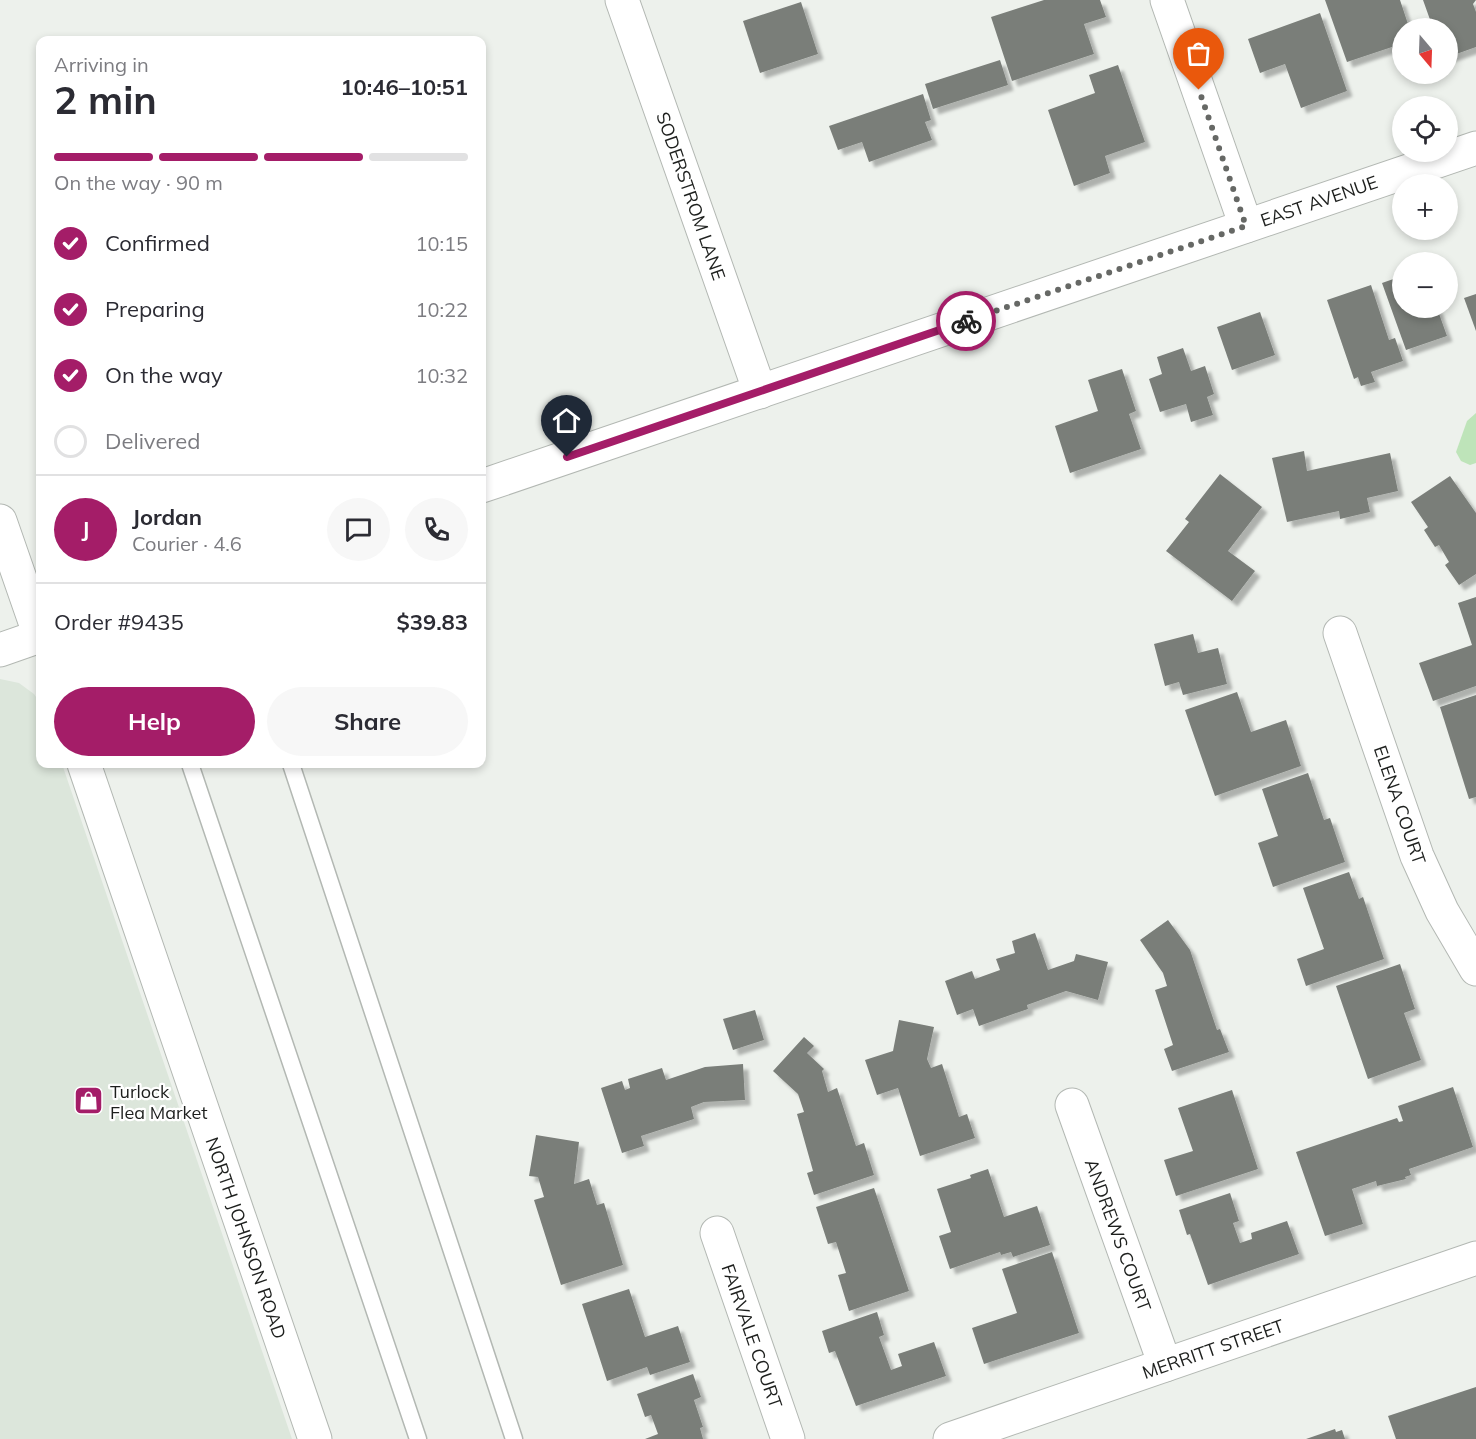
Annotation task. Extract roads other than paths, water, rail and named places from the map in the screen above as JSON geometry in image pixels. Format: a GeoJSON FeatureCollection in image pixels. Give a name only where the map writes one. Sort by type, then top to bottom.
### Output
{"type":"FeatureCollection","features":[{"type":"Feature","properties":{"kind":"street","name":"SODERSTROM LANE"},"geometry":{"type":"LineString","coordinates":[[622,0],[760,392]]}},
{"type":"Feature","properties":{"kind":"street"},"geometry":{"type":"LineString","coordinates":[[1167,0],[1246,226]]}},
{"type":"Feature","properties":{"kind":"street","name":"EAST AVENUE"},"geometry":{"type":"LineString","coordinates":[[486,485],[1476,148]]}},
{"type":"Feature","properties":{"kind":"street"},"geometry":{"type":"LineString","coordinates":[[0,521],[36,624]]}},
{"type":"Feature","properties":{"kind":"street","name":"ELENA COURT"},"geometry":{"type":"LineString","coordinates":[[1340,633],[1417,856],[1442,911],[1476,969]]}},
{"type":"Feature","properties":{"kind":"street"},"geometry":{"type":"LineString","coordinates":[[0,650],[36,637]]}},
{"type":"Feature","properties":{"kind":"street","name":"NORTH JOHNSON ROAD"},"geometry":{"type":"LineString","coordinates":[[85,768],[315,1439]]}},
{"type":"Feature","properties":{"kind":"street","name":"ANDREWS COURT"},"geometry":{"type":"LineString","coordinates":[[1072,1105],[1165,1365]]}},
{"type":"Feature","properties":{"kind":"street","name":"FAIRVALE COURT"},"geometry":{"type":"LineString","coordinates":[[717,1233],[788,1439]]}},
{"type":"Feature","properties":{"kind":"street","name":"MERRITT STREET"},"geometry":{"type":"LineString","coordinates":[[960,1437],[1476,1258]]}},
{"type":"Feature","properties":{"kind":"lane"},"geometry":{"type":"LineString","coordinates":[[191,768],[418,1439]]}},
{"type":"Feature","properties":{"kind":"lane"},"geometry":{"type":"LineString","coordinates":[[292,768],[514,1439]]}},
{"type":"Feature","properties":{"kind":"place","name":"Turlock Flea Market"},"geometry":{"type":"Point","coordinates":[89,1101]}}]}
